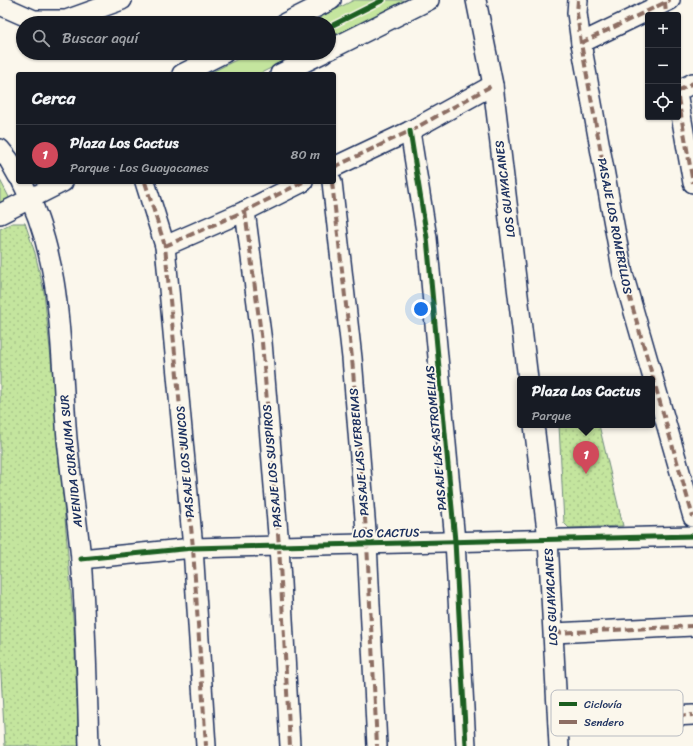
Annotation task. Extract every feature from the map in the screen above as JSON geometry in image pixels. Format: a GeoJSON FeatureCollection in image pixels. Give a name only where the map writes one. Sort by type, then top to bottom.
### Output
{"type":"FeatureCollection","features":[{"type":"Feature","properties":{"kind":"street"},"geometry":{"type":"LineString","coordinates":[[77,16],[122,0]]}},
{"type":"Feature","properties":{"kind":"street"},"geometry":{"type":"LineString","coordinates":[[298,16],[331,0]]}},
{"type":"Feature","properties":{"kind":"street"},"geometry":{"type":"LineString","coordinates":[[336,46],[429,0]]}},
{"type":"Feature","properties":{"kind":"street","name":"LOS GUAYACANES"},"geometry":{"type":"LineString","coordinates":[[476,0],[493,85],[528,376]]}},
{"type":"Feature","properties":{"kind":"street","name":"PASAJE LOS ROMERILLOS"},"geometry":{"type":"LineString","coordinates":[[578,0],[577,13],[581,43],[623,274],[652,376]]}},
{"type":"Feature","properties":{"kind":"street"},"geometry":{"type":"LineString","coordinates":[[0,5],[25,16]]}},
{"type":"Feature","properties":{"kind":"street"},"geometry":{"type":"LineString","coordinates":[[581,43],[667,6]]}},
{"type":"Feature","properties":{"kind":"street"},"geometry":{"type":"LineString","coordinates":[[186,72],[210,60]]}},
{"type":"Feature","properties":{"kind":"street"},"geometry":{"type":"LineString","coordinates":[[284,72],[309,60]]}},
{"type":"Feature","properties":{"kind":"street"},"geometry":{"type":"LineString","coordinates":[[681,89],[693,82]]}},
{"type":"Feature","properties":{"kind":"street"},"geometry":{"type":"LineString","coordinates":[[336,166],[410,130],[493,85]]}},
{"type":"Feature","properties":{"kind":"street"},"geometry":{"type":"LineString","coordinates":[[681,115],[693,183]]}},
{"type":"Feature","properties":{"kind":"street","name":"PASAJE LAS ASTROMELIAS"},"geometry":{"type":"LineString","coordinates":[[410,130],[427,238],[455,541],[466,746]]}},
{"type":"Feature","properties":{"kind":"street"},"geometry":{"type":"LineString","coordinates":[[0,214],[26,190],[54,184]]}},
{"type":"Feature","properties":{"kind":"street","name":"PASAJE LOS JUNCOS"},"geometry":{"type":"LineString","coordinates":[[146,184],[165,246],[193,548],[206,746]]}},
{"type":"Feature","properties":{"kind":"street"},"geometry":{"type":"LineString","coordinates":[[165,246],[245,211],[299,184]]}},
{"type":"Feature","properties":{"kind":"street","name":"PASAJE LAS VERBENAS"},"geometry":{"type":"LineString","coordinates":[[332,184],[352,358],[367,544],[377,746]]}},
{"type":"Feature","properties":{"kind":"street","name":"AVENIDA CURAUMA SUR"},"geometry":{"type":"LineString","coordinates":[[26,190],[48,250],[57,300],[67,440],[81,559],[89,746]]}},
{"type":"Feature","properties":{"kind":"street","name":"PASAJE LOS SUSPIROS"},"geometry":{"type":"LineString","coordinates":[[245,211],[262,342],[279,546],[290,746]]}},
{"type":"Feature","properties":{"kind":"street","name":"PASAJE LOS ROMERILLOS"},"geometry":{"type":"LineString","coordinates":[[655,385],[693,517]]}},
{"type":"Feature","properties":{"kind":"street","name":"LOS GUAYACANES"},"geometry":{"type":"LineString","coordinates":[[534,428],[548,539],[557,690]]}},
{"type":"Feature","properties":{"kind":"street","name":"LOS CACTUS"},"geometry":{"type":"LineString","coordinates":[[81,559],[193,548],[693,536]]}},
{"type":"Feature","properties":{"kind":"street"},"geometry":{"type":"LineString","coordinates":[[554,633],[693,626]]}},
{"type":"Feature","properties":{"kind":"street"},"geometry":{"type":"LineString","coordinates":[[683,716],[693,716]]}},
{"type":"Feature","properties":{"kind":"street","name":"LOS GUAYACANES"},"geometry":{"type":"LineString","coordinates":[[559,736],[559,746]]}},
{"type":"Feature","properties":{"kind":"green space"},"geometry":{"type":"Polygon","coordinates":[[[354,0],[409,0],[336,36],[336,16],[323,16],[354,0]]]}},
{"type":"Feature","properties":{"kind":"green space"},"geometry":{"type":"Polygon","coordinates":[[[236,60],[287,60],[263,72],[212,72],[236,60]]]}},
{"type":"Feature","properties":{"kind":"green space"},"geometry":{"type":"Polygon","coordinates":[[[0,180],[10,199],[0,204],[0,180]]]}},
{"type":"Feature","properties":{"kind":"green space"},"geometry":{"type":"Polygon","coordinates":[[[12,223],[25,223],[35,253],[44,292],[56,407],[74,630],[79,746],[5,746],[0,657],[0,229],[12,223]]]}},
{"type":"Feature","properties":{"kind":"green space"},"geometry":{"type":"Polygon","coordinates":[[[559,428],[600,428],[623,526],[569,528],[564,523],[559,428]]]}},
{"type":"Feature","properties":{"kind":"marked path"},"geometry":{"type":"LineString","coordinates":[[578,0],[577,13],[581,43],[623,274],[652,376]]}},
{"type":"Feature","properties":{"kind":"marked path"},"geometry":{"type":"LineString","coordinates":[[581,43],[670,0]]}},
{"type":"Feature","properties":{"kind":"marked path"},"geometry":{"type":"LineString","coordinates":[[665,2],[666,12]]}},
{"type":"Feature","properties":{"kind":"marked path"},"geometry":{"type":"LineString","coordinates":[[681,89],[693,83]]}},
{"type":"Feature","properties":{"kind":"marked path"},"geometry":{"type":"LineString","coordinates":[[336,166],[410,131],[493,85]]}},
{"type":"Feature","properties":{"kind":"marked path"},"geometry":{"type":"LineString","coordinates":[[681,115],[693,183]]}},
{"type":"Feature","properties":{"kind":"marked path"},"geometry":{"type":"LineString","coordinates":[[146,184],[165,246],[193,548],[206,746]]}},
{"type":"Feature","properties":{"kind":"marked path"},"geometry":{"type":"LineString","coordinates":[[165,246],[245,211],[299,184]]}},
{"type":"Feature","properties":{"kind":"marked path"},"geometry":{"type":"LineString","coordinates":[[332,184],[352,358],[367,543],[377,746]]}},
{"type":"Feature","properties":{"kind":"marked path"},"geometry":{"type":"LineString","coordinates":[[245,211],[262,342],[279,546],[290,746]]}},
{"type":"Feature","properties":{"kind":"marked path"},"geometry":{"type":"LineString","coordinates":[[655,385],[693,517]]}},
{"type":"Feature","properties":{"kind":"marked path"},"geometry":{"type":"LineString","coordinates":[[554,633],[693,626]]}},
{"type":"Feature","properties":{"kind":"marked path"},"geometry":{"type":"LineString","coordinates":[[683,716],[693,715]]}},
{"type":"Feature","properties":{"kind":"cycle path"},"geometry":{"type":"LineString","coordinates":[[336,24],[383,0]]}},
{"type":"Feature","properties":{"kind":"cycle path"},"geometry":{"type":"LineString","coordinates":[[410,131],[427,238],[455,541],[466,746]]}},
{"type":"Feature","properties":{"kind":"cycle path"},"geometry":{"type":"LineString","coordinates":[[81,559],[193,548],[693,536]]}},
{"type":"Feature","properties":{"kind":"place","name":"Plaza Los Cactus"},"geometry":{"type":"Point","coordinates":[586,474]}}]}
